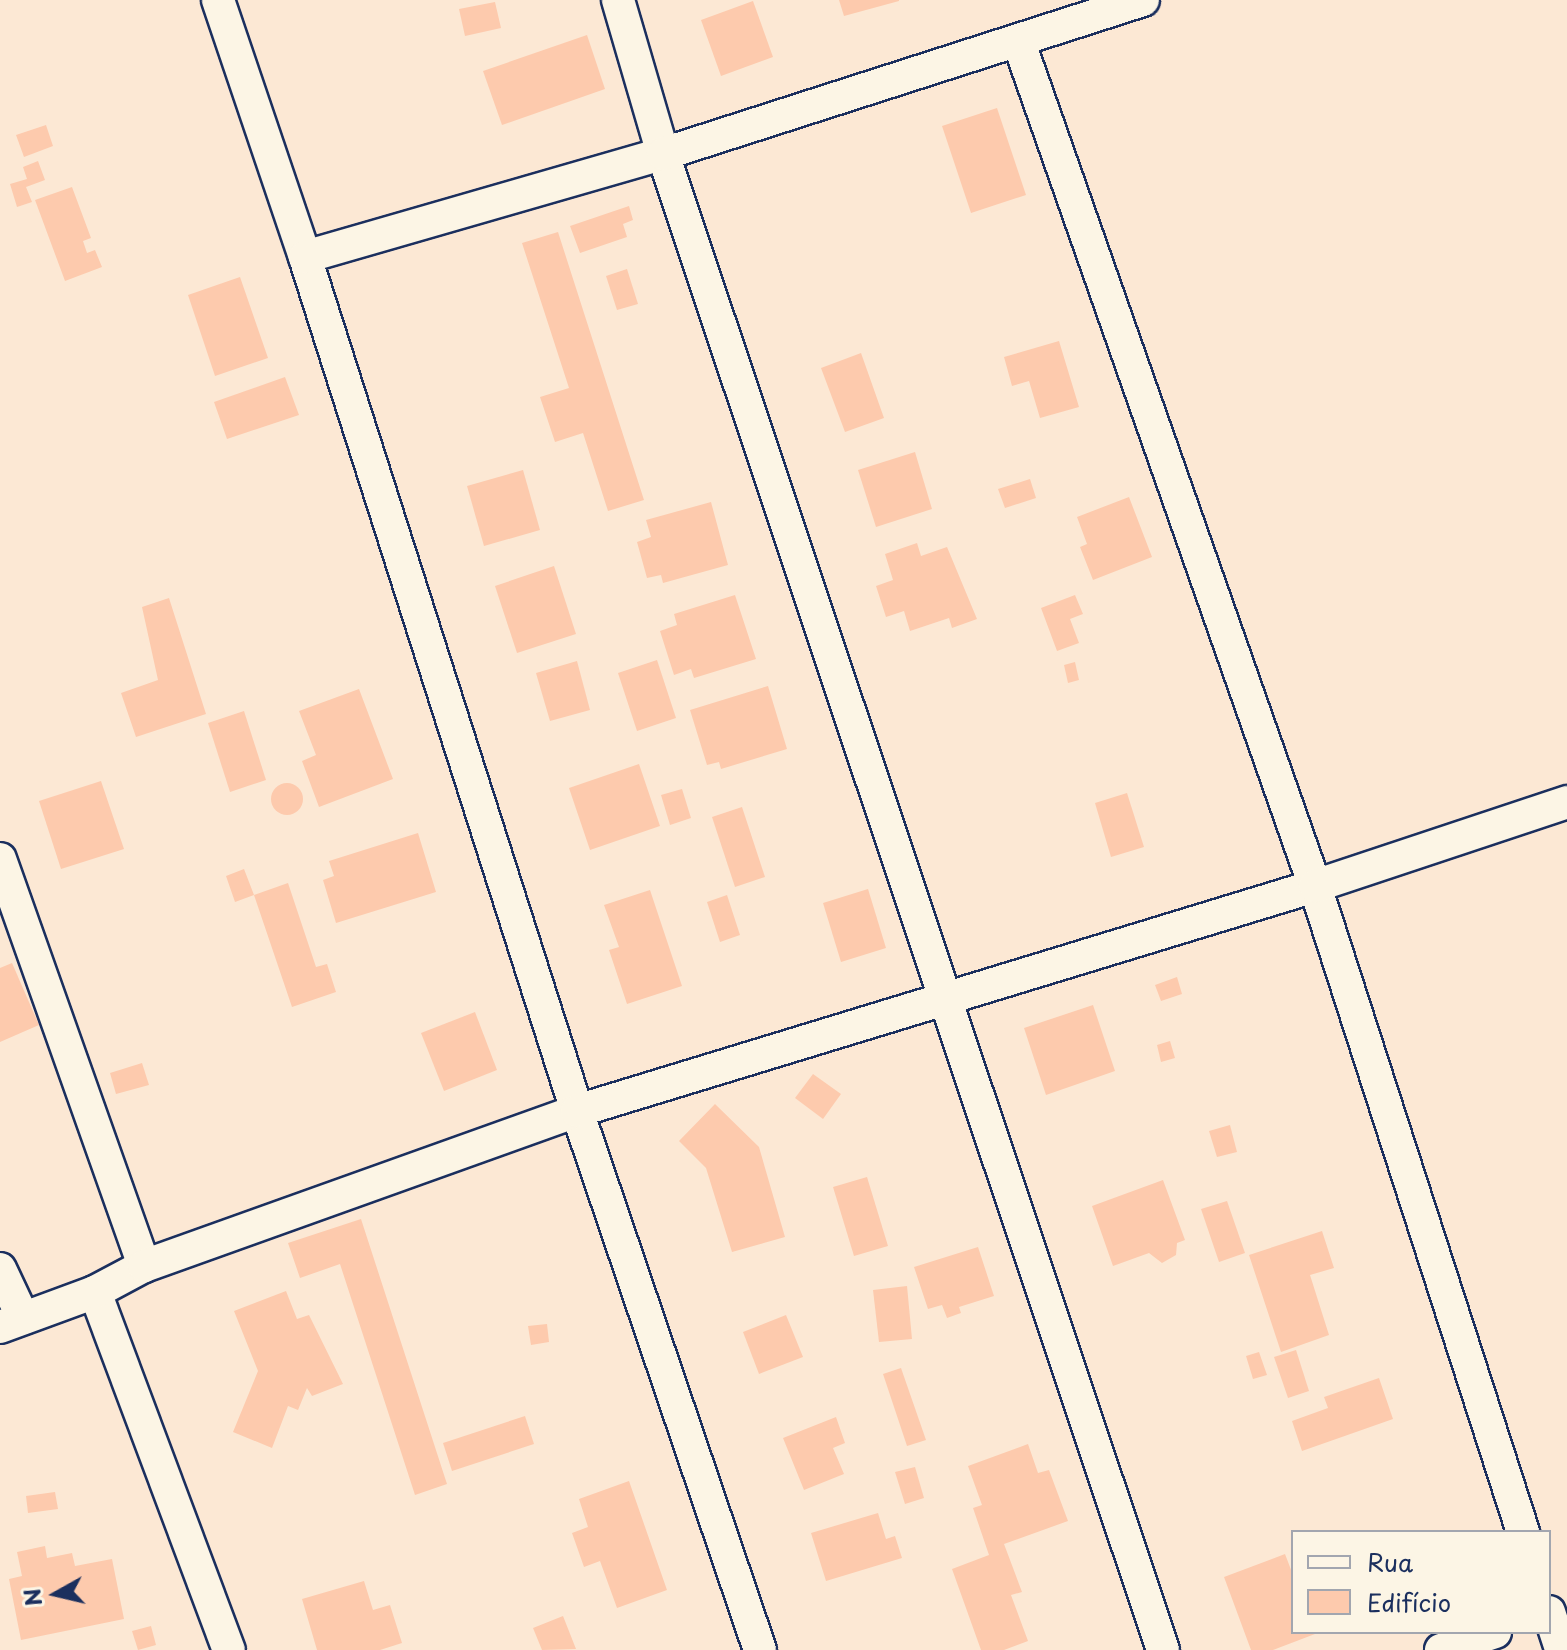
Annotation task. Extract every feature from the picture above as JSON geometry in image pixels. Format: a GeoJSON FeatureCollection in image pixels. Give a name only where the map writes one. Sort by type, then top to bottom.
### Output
{"type":"FeatureCollection","features":[{"type":"Feature","properties":{"kind":"street"},"geometry":{"type":"LineString","coordinates":[[218,0],[305,257],[577,1111],[760,1650]]}},
{"type":"Feature","properties":{"kind":"street"},"geometry":{"type":"LineString","coordinates":[[618,0],[663,154],[1163,1650]]}},
{"type":"Feature","properties":{"kind":"street"},"geometry":{"type":"LineString","coordinates":[[305,257],[663,154],[1143,0]]}},
{"type":"Feature","properties":{"kind":"street"},"geometry":{"type":"LineString","coordinates":[[1018,40],[1315,886],[1522,1530]]}},
{"type":"Feature","properties":{"kind":"street"},"geometry":{"type":"LineString","coordinates":[[0,1269],[12,1322],[95,1292],[144,1266],[577,1111],[946,995],[1315,886],[1567,802]]}},
{"type":"Feature","properties":{"kind":"street"},"geometry":{"type":"LineString","coordinates":[[0,859],[144,1266]]}},
{"type":"Feature","properties":{"kind":"street"},"geometry":{"type":"LineString","coordinates":[[95,1292],[229,1650]]}},
{"type":"Feature","properties":{"kind":"street"},"geometry":{"type":"LineString","coordinates":[[1551,1619],[1561,1650]]}},
{"type":"Feature","properties":{"kind":"street"},"geometry":{"type":"LineString","coordinates":[[1441,1650],[1489,1634]]}},
{"type":"Feature","properties":{"kind":"building"},"geometry":{"type":"Polygon","coordinates":[[[839,0],[899,0],[899,1],[844,16],[839,0]]]}},
{"type":"Feature","properties":{"kind":"building"},"geometry":{"type":"Polygon","coordinates":[[[753,1],[773,57],[721,76],[701,20],[753,1]]]}},
{"type":"Feature","properties":{"kind":"building"},"geometry":{"type":"Polygon","coordinates":[[[495,2],[501,28],[465,36],[459,9],[495,2]]]}},
{"type":"Feature","properties":{"kind":"building"},"geometry":{"type":"Polygon","coordinates":[[[587,35],[605,89],[502,125],[483,71],[587,35]]]}},
{"type":"Feature","properties":{"kind":"building"},"geometry":{"type":"Polygon","coordinates":[[[997,108],[1026,195],[971,213],[942,126],[997,108]]]}},
{"type":"Feature","properties":{"kind":"building"},"geometry":{"type":"Polygon","coordinates":[[[46,125],[53,146],[24,157],[16,135],[46,125]]]}},
{"type":"Feature","properties":{"kind":"building"},"geometry":{"type":"Polygon","coordinates":[[[38,161],[45,180],[26,187],[32,202],[17,207],[10,184],[27,179],[23,167],[38,161]]]}},
{"type":"Feature","properties":{"kind":"building"},"geometry":{"type":"Polygon","coordinates":[[[72,187],[91,238],[83,241],[87,253],[95,250],[102,267],[65,281],[35,200],[72,187]]]}},
{"type":"Feature","properties":{"kind":"building"},"geometry":{"type":"Polygon","coordinates":[[[629,206],[633,220],[623,224],[627,237],[580,253],[570,226],[629,206]]]}},
{"type":"Feature","properties":{"kind":"building"},"geometry":{"type":"Polygon","coordinates":[[[558,232],[644,500],[608,511],[583,433],[555,442],[540,397],[569,388],[522,243],[558,232]]]}},
{"type":"Feature","properties":{"kind":"building"},"geometry":{"type":"Polygon","coordinates":[[[627,269],[638,304],[617,310],[606,276],[627,269]]]}},
{"type":"Feature","properties":{"kind":"building"},"geometry":{"type":"Polygon","coordinates":[[[240,277],[268,358],[215,376],[188,295],[240,277]]]}},
{"type":"Feature","properties":{"kind":"building"},"geometry":{"type":"Polygon","coordinates":[[[1059,341],[1079,407],[1040,418],[1029,381],[1012,386],[1004,357],[1059,341]]]}},
{"type":"Feature","properties":{"kind":"building"},"geometry":{"type":"Polygon","coordinates":[[[861,353],[884,418],[845,432],[821,368],[861,353]]]}},
{"type":"Feature","properties":{"kind":"building"},"geometry":{"type":"Polygon","coordinates":[[[285,377],[299,415],[227,439],[214,402],[285,377]]]}},
{"type":"Feature","properties":{"kind":"building"},"geometry":{"type":"Polygon","coordinates":[[[915,452],[932,509],[876,527],[858,470],[915,452]]]}},
{"type":"Feature","properties":{"kind":"building"},"geometry":{"type":"Polygon","coordinates":[[[523,470],[540,530],[484,546],[467,486],[523,470]]]}},
{"type":"Feature","properties":{"kind":"building"},"geometry":{"type":"Polygon","coordinates":[[[1030,479],[1036,498],[1005,508],[998,489],[1030,479]]]}},
{"type":"Feature","properties":{"kind":"building"},"geometry":{"type":"Polygon","coordinates":[[[1129,497],[1152,557],[1093,580],[1080,547],[1087,544],[1077,517],[1129,497]]]}},
{"type":"Feature","properties":{"kind":"building"},"geometry":{"type":"Polygon","coordinates":[[[711,502],[728,565],[663,583],[661,575],[647,578],[637,542],[651,537],[646,520],[711,502]]]}},
{"type":"Feature","properties":{"kind":"building"},"geometry":{"type":"Polygon","coordinates":[[[917,543],[921,556],[947,547],[977,619],[952,628],[949,618],[910,631],[904,611],[886,617],[876,586],[893,580],[885,554],[917,543]]]}},
{"type":"Feature","properties":{"kind":"building"},"geometry":{"type":"Polygon","coordinates":[[[554,566],[576,634],[517,653],[495,586],[554,566]]]}},
{"type":"Feature","properties":{"kind":"building"},"geometry":{"type":"Polygon","coordinates":[[[735,595],[756,659],[694,678],[691,669],[674,675],[660,631],[677,625],[674,614],[735,595]]]}},
{"type":"Feature","properties":{"kind":"building"},"geometry":{"type":"Polygon","coordinates":[[[1075,595],[1083,614],[1070,619],[1079,643],[1057,651],[1041,608],[1075,595]]]}},
{"type":"Feature","properties":{"kind":"building"},"geometry":{"type":"Polygon","coordinates":[[[169,598],[206,714],[136,737],[121,693],[158,680],[142,607],[169,598]]]}},
{"type":"Feature","properties":{"kind":"building"},"geometry":{"type":"Polygon","coordinates":[[[657,660],[676,718],[637,731],[618,673],[657,660]]]}},
{"type":"Feature","properties":{"kind":"building"},"geometry":{"type":"Polygon","coordinates":[[[577,661],[590,710],[550,721],[536,673],[577,661]]]}},
{"type":"Feature","properties":{"kind":"building"},"geometry":{"type":"Polygon","coordinates":[[[1075,662],[1079,680],[1068,683],[1064,665],[1075,662]]]}},
{"type":"Feature","properties":{"kind":"building"},"geometry":{"type":"Polygon","coordinates":[[[768,686],[787,749],[721,769],[719,762],[707,765],[690,710],[768,686]]]}},
{"type":"Feature","properties":{"kind":"building"},"geometry":{"type":"Polygon","coordinates":[[[359,689],[393,779],[319,807],[302,761],[316,755],[299,711],[359,689]]]}},
{"type":"Feature","properties":{"kind":"building"},"geometry":{"type":"Polygon","coordinates":[[[244,711],[266,780],[230,792],[208,723],[244,711]]]}},
{"type":"Feature","properties":{"kind":"building"},"geometry":{"type":"Polygon","coordinates":[[[639,764],[660,826],[590,850],[569,788],[639,764]]]}},
{"type":"Feature","properties":{"kind":"building"},"geometry":{"type":"Polygon","coordinates":[[[101,781],[124,849],[61,869],[39,801],[101,781]]]}},
{"type":"Feature","properties":{"kind":"building"},"geometry":{"type":"Polygon","coordinates":[[[287,783],[298,788],[303,799],[298,810],[287,815],[276,810],[271,799],[276,788],[287,783]]]}},
{"type":"Feature","properties":{"kind":"building"},"geometry":{"type":"Polygon","coordinates":[[[682,789],[691,818],[670,825],[661,795],[682,789]]]}},
{"type":"Feature","properties":{"kind":"building"},"geometry":{"type":"Polygon","coordinates":[[[1127,793],[1144,847],[1111,857],[1095,803],[1127,793]]]}},
{"type":"Feature","properties":{"kind":"building"},"geometry":{"type":"Polygon","coordinates":[[[742,807],[765,877],[735,887],[712,817],[742,807]]]}},
{"type":"Feature","properties":{"kind":"building"},"geometry":{"type":"Polygon","coordinates":[[[418,833],[436,892],[336,923],[323,880],[334,876],[329,861],[418,833]]]}},
{"type":"Feature","properties":{"kind":"building"},"geometry":{"type":"Polygon","coordinates":[[[244,869],[254,895],[235,902],[226,876],[244,869]]]}},
{"type":"Feature","properties":{"kind":"building"},"geometry":{"type":"Polygon","coordinates":[[[288,883],[316,967],[327,964],[336,992],[292,1007],[254,895],[288,883]]]}},
{"type":"Feature","properties":{"kind":"building"},"geometry":{"type":"Polygon","coordinates":[[[868,889],[886,948],[841,962],[823,903],[868,889]]]}},
{"type":"Feature","properties":{"kind":"building"},"geometry":{"type":"Polygon","coordinates":[[[650,890],[682,986],[627,1004],[609,950],[619,947],[604,905],[650,890]]]}},
{"type":"Feature","properties":{"kind":"building"},"geometry":{"type":"Polygon","coordinates":[[[727,895],[740,935],[720,942],[707,902],[727,895]]]}},
{"type":"Feature","properties":{"kind":"building"},"geometry":{"type":"Polygon","coordinates":[[[12,963],[39,1025],[0,1042],[0,968],[12,963]]]}},
{"type":"Feature","properties":{"kind":"building"},"geometry":{"type":"Polygon","coordinates":[[[1177,977],[1182,994],[1161,1001],[1155,985],[1177,977]]]}},
{"type":"Feature","properties":{"kind":"building"},"geometry":{"type":"Polygon","coordinates":[[[1093,1005],[1115,1071],[1046,1095],[1024,1028],[1093,1005]]]}},
{"type":"Feature","properties":{"kind":"building"},"geometry":{"type":"Polygon","coordinates":[[[475,1012],[497,1070],[444,1091],[421,1033],[475,1012]]]}},
{"type":"Feature","properties":{"kind":"building"},"geometry":{"type":"Polygon","coordinates":[[[1170,1041],[1175,1058],[1161,1062],[1157,1045],[1170,1041]]]}},
{"type":"Feature","properties":{"kind":"building"},"geometry":{"type":"Polygon","coordinates":[[[142,1063],[149,1085],[116,1094],[110,1073],[142,1063]]]}},
{"type":"Feature","properties":{"kind":"building"},"geometry":{"type":"Polygon","coordinates":[[[813,1074],[841,1094],[823,1119],[795,1098],[813,1074]]]}},
{"type":"Feature","properties":{"kind":"building"},"geometry":{"type":"Polygon","coordinates":[[[715,1104],[759,1147],[785,1237],[732,1252],[706,1168],[679,1141],[715,1104]]]}},
{"type":"Feature","properties":{"kind":"building"},"geometry":{"type":"Polygon","coordinates":[[[1230,1125],[1237,1152],[1217,1157],[1209,1131],[1230,1125]]]}},
{"type":"Feature","properties":{"kind":"building"},"geometry":{"type":"Polygon","coordinates":[[[867,1177],[888,1246],[854,1256],[833,1187],[867,1177]]]}},
{"type":"Feature","properties":{"kind":"building"},"geometry":{"type":"Polygon","coordinates":[[[1163,1180],[1185,1240],[1177,1243],[1176,1255],[1162,1263],[1149,1253],[1113,1266],[1092,1206],[1163,1180]]]}},
{"type":"Feature","properties":{"kind":"building"},"geometry":{"type":"Polygon","coordinates":[[[1227,1201],[1245,1253],[1219,1262],[1201,1209],[1227,1201]]]}},
{"type":"Feature","properties":{"kind":"building"},"geometry":{"type":"Polygon","coordinates":[[[361,1219],[447,1484],[415,1495],[340,1264],[300,1278],[288,1243],[361,1219]]]}},
{"type":"Feature","properties":{"kind":"building"},"geometry":{"type":"Polygon","coordinates":[[[1322,1231],[1334,1268],[1310,1275],[1329,1335],[1281,1352],[1249,1255],[1322,1231]]]}},
{"type":"Feature","properties":{"kind":"building"},"geometry":{"type":"Polygon","coordinates":[[[978,1247],[994,1296],[959,1307],[961,1313],[947,1318],[942,1305],[928,1309],[914,1267],[978,1247]]]}},
{"type":"Feature","properties":{"kind":"building"},"geometry":{"type":"Polygon","coordinates":[[[907,1286],[912,1339],[879,1342],[873,1290],[907,1286]]]}},
{"type":"Feature","properties":{"kind":"building"},"geometry":{"type":"Polygon","coordinates":[[[286,1291],[297,1319],[309,1315],[343,1384],[312,1396],[307,1388],[298,1410],[288,1406],[272,1448],[233,1432],[258,1371],[234,1311],[286,1291]]]}},
{"type":"Feature","properties":{"kind":"building"},"geometry":{"type":"Polygon","coordinates":[[[786,1315],[803,1357],[759,1374],[743,1332],[786,1315]]]}},
{"type":"Feature","properties":{"kind":"building"},"geometry":{"type":"Polygon","coordinates":[[[547,1324],[549,1342],[531,1345],[528,1326],[547,1324]]]}},
{"type":"Feature","properties":{"kind":"building"},"geometry":{"type":"Polygon","coordinates":[[[1296,1350],[1309,1391],[1288,1398],[1274,1357],[1296,1350]]]}},
{"type":"Feature","properties":{"kind":"building"},"geometry":{"type":"Polygon","coordinates":[[[1259,1352],[1267,1375],[1253,1379],[1246,1356],[1259,1352]]]}},
{"type":"Feature","properties":{"kind":"building"},"geometry":{"type":"Polygon","coordinates":[[[901,1368],[926,1440],[907,1446],[883,1374],[901,1368]]]}},
{"type":"Feature","properties":{"kind":"building"},"geometry":{"type":"Polygon","coordinates":[[[1379,1378],[1393,1419],[1302,1451],[1292,1421],[1328,1408],[1324,1397],[1379,1378]]]}},
{"type":"Feature","properties":{"kind":"building"},"geometry":{"type":"Polygon","coordinates":[[[525,1416],[534,1444],[452,1471],[443,1443],[525,1416]]]}},
{"type":"Feature","properties":{"kind":"building"},"geometry":{"type":"Polygon","coordinates":[[[836,1417],[845,1443],[833,1448],[844,1474],[804,1490],[783,1438],[836,1417]]]}},
{"type":"Feature","properties":{"kind":"building"},"geometry":{"type":"Polygon","coordinates":[[[1028,1444],[1038,1473],[1049,1470],[1068,1521],[1004,1544],[1022,1592],[1011,1595],[1028,1641],[1004,1650],[981,1650],[952,1569],[989,1555],[973,1508],[982,1505],[968,1466],[1028,1444]]]}},
{"type":"Feature","properties":{"kind":"building"},"geometry":{"type":"Polygon","coordinates":[[[915,1467],[924,1498],[905,1504],[895,1472],[915,1467]]]}},
{"type":"Feature","properties":{"kind":"building"},"geometry":{"type":"Polygon","coordinates":[[[629,1481],[667,1590],[617,1608],[600,1561],[584,1567],[572,1533],[588,1527],[579,1499],[629,1481]]]}},
{"type":"Feature","properties":{"kind":"building"},"geometry":{"type":"Polygon","coordinates":[[[55,1492],[58,1509],[28,1513],[26,1496],[55,1492]]]}},
{"type":"Feature","properties":{"kind":"building"},"geometry":{"type":"Polygon","coordinates":[[[878,1513],[886,1539],[895,1536],[902,1558],[826,1581],[811,1533],[878,1513]]]}},
{"type":"Feature","properties":{"kind":"building"},"geometry":{"type":"Polygon","coordinates":[[[45,1546],[47,1558],[72,1553],[75,1566],[112,1559],[124,1619],[21,1640],[9,1579],[22,1576],[17,1552],[45,1546]]]}},
{"type":"Feature","properties":{"kind":"building"},"geometry":{"type":"Polygon","coordinates":[[[1285,1554],[1291,1570],[1291,1634],[1315,1634],[1273,1650],[1251,1650],[1224,1577],[1285,1554]]]}},
{"type":"Feature","properties":{"kind":"building"},"geometry":{"type":"Polygon","coordinates":[[[364,1581],[373,1610],[390,1605],[402,1643],[380,1650],[317,1650],[302,1599],[364,1581]]]}},
{"type":"Feature","properties":{"kind":"building"},"geometry":{"type":"Polygon","coordinates":[[[563,1616],[576,1649],[542,1650],[533,1628],[563,1616]]]}},
{"type":"Feature","properties":{"kind":"building"},"geometry":{"type":"Polygon","coordinates":[[[151,1626],[156,1645],[138,1650],[132,1631],[151,1626]]]}}]}
